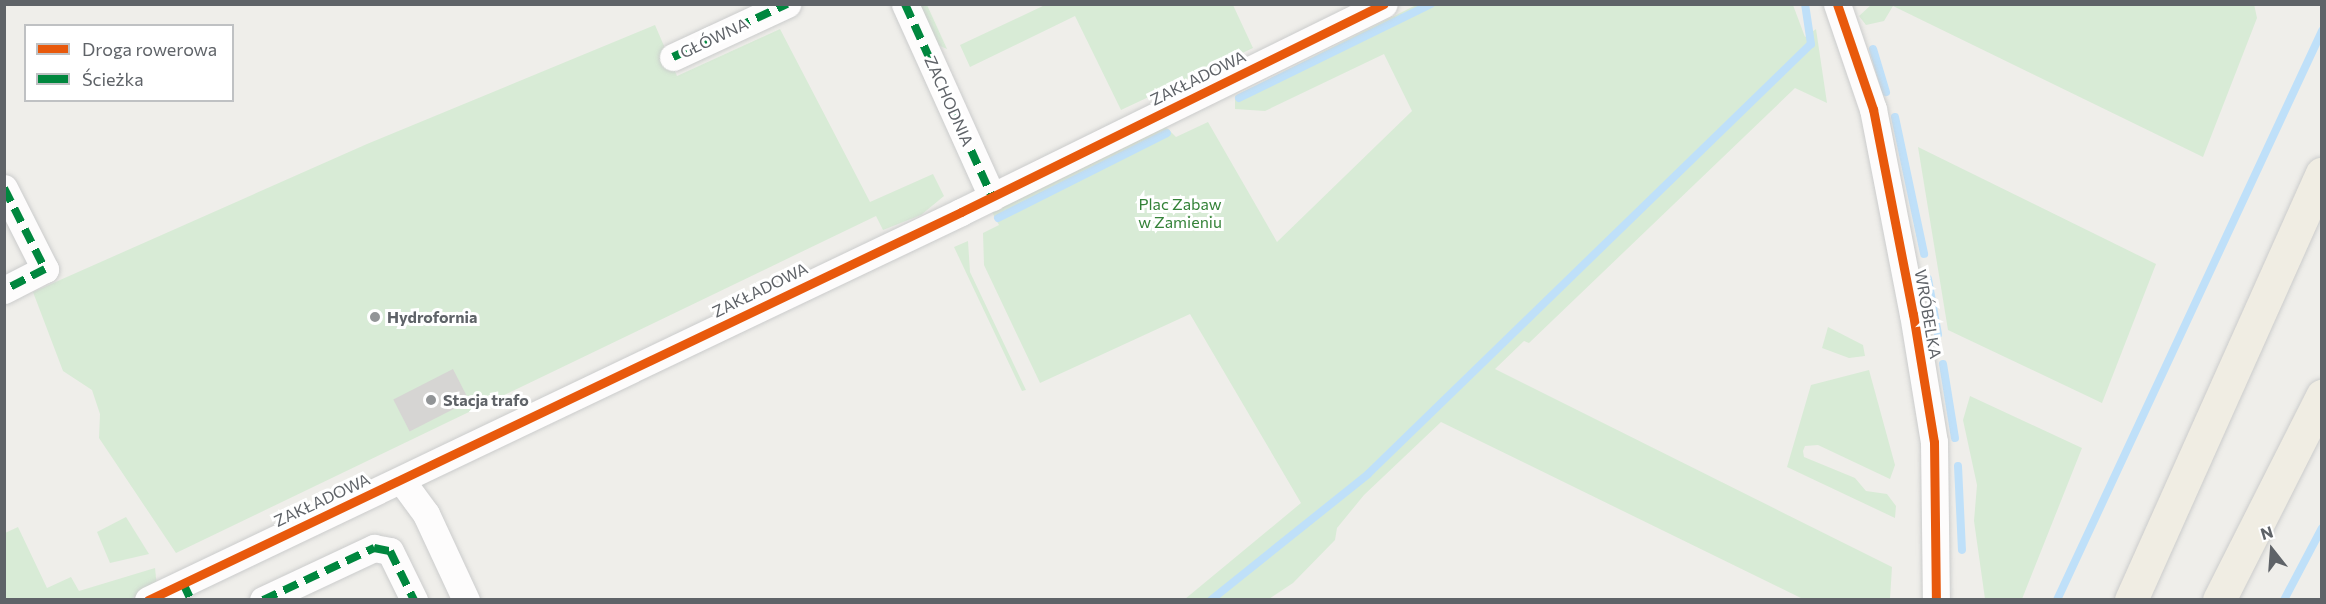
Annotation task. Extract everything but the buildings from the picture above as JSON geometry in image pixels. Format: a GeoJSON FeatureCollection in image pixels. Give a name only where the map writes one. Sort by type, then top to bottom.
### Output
{"type":"FeatureCollection","features":[{"type":"Feature","properties":{"kind":"highway"},"geometry":{"type":"LineString","coordinates":[[2131,600],[2322,174]]}},
{"type":"Feature","properties":{"kind":"highway"},"geometry":{"type":"LineString","coordinates":[[2219,600],[2322,396]]}},
{"type":"Feature","properties":{"kind":"street","name":"GŁÓWNA"},"geometry":{"type":"LineString","coordinates":[[673,57],[787,4]]}},
{"type":"Feature","properties":{"kind":"street","name":"ZACHODNIA"},"geometry":{"type":"LineString","coordinates":[[905,4],[992,197]]}},
{"type":"Feature","properties":{"kind":"street","name":"ZAKŁADOWA"},"geometry":{"type":"LineString","coordinates":[[148,600],[187,591],[400,480],[992,197],[1384,4]]}},
{"type":"Feature","properties":{"kind":"street","name":"WRÓBELKA"},"geometry":{"type":"LineString","coordinates":[[1837,4],[1851,40],[1886,172],[1934,442],[1936,600]]}},
{"type":"Feature","properties":{"kind":"street"},"geometry":{"type":"LineString","coordinates":[[4,188],[45,269],[4,291]]}},
{"type":"Feature","properties":{"kind":"street"},"geometry":{"type":"LineString","coordinates":[[400,480],[426,514],[466,600]]}},
{"type":"Feature","properties":{"kind":"street"},"geometry":{"type":"LineString","coordinates":[[263,600],[374,548],[390,551],[414,600]]}},
{"type":"Feature","properties":{"kind":"green space","name":"Plac Zabaw w Zamieniu"},"geometry":{"type":"Polygon","coordinates":[[[1418,4],[1793,5],[1805,37],[1816,29],[1827,103],[1795,88],[1529,343],[1524,341],[1495,369],[1892,567],[1890,599],[1803,599],[1441,422],[1364,495],[1337,528],[1335,540],[1293,583],[1269,599],[1185,599],[1301,503],[1190,314],[1040,383],[984,265],[983,233],[999,225],[992,212],[1166,127],[1176,137],[1208,122],[1277,242],[1412,111],[1384,54],[1265,111],[1235,109],[1235,96],[1418,4]]]}},
{"type":"Feature","properties":{"kind":"green space"},"geometry":{"type":"Polygon","coordinates":[[[2254,4],[2257,18],[2203,157],[1893,6],[1884,21],[1866,25],[1859,16],[1871,5],[2254,4]]]}},
{"type":"Feature","properties":{"kind":"green space"},"geometry":{"type":"Polygon","coordinates":[[[917,5],[927,5],[947,49],[935,44],[917,5]]]}},
{"type":"Feature","properties":{"kind":"green space"},"geometry":{"type":"Polygon","coordinates":[[[1045,5],[1233,5],[1253,48],[1121,110],[1075,16],[970,67],[960,45],[1045,5]]]}},
{"type":"Feature","properties":{"kind":"green space"},"geometry":{"type":"Polygon","coordinates":[[[655,25],[677,76],[780,29],[870,202],[933,174],[944,196],[921,215],[883,230],[876,216],[176,553],[99,438],[100,414],[92,390],[63,371],[33,292],[367,144],[655,25]]]}},
{"type":"Feature","properties":{"kind":"green space"},"geometry":{"type":"Polygon","coordinates":[[[1918,147],[2156,264],[2102,403],[1948,330],[1918,147]]]}},
{"type":"Feature","properties":{"kind":"green space"},"geometry":{"type":"Polygon","coordinates":[[[968,241],[970,272],[1026,390],[1022,391],[954,247],[968,241]]]}},
{"type":"Feature","properties":{"kind":"green space"},"geometry":{"type":"Polygon","coordinates":[[[1828,327],[1863,345],[1865,356],[1849,358],[1822,348],[1828,327]]]}},
{"type":"Feature","properties":{"kind":"green space"},"geometry":{"type":"Polygon","coordinates":[[[1869,370],[1895,465],[1890,479],[1818,445],[1805,446],[1804,457],[1855,478],[1866,491],[1887,494],[1896,506],[1895,518],[1787,467],[1811,385],[1869,370]]]}},
{"type":"Feature","properties":{"kind":"green space"},"geometry":{"type":"Polygon","coordinates":[[[1970,396],[2082,448],[2022,599],[1985,599],[1974,521],[1977,485],[1963,420],[1970,396]]]}},
{"type":"Feature","properties":{"kind":"green space"},"geometry":{"type":"Polygon","coordinates":[[[126,517],[149,554],[110,563],[97,532],[126,517]]]}},
{"type":"Feature","properties":{"kind":"green space"},"geometry":{"type":"Polygon","coordinates":[[[18,527],[47,588],[71,577],[79,591],[155,568],[157,587],[130,599],[5,600],[5,533],[18,527]]]}},
{"type":"Feature","properties":{"kind":"waterway"},"geometry":{"type":"LineString","coordinates":[[1239,98],[1431,4]]}},
{"type":"Feature","properties":{"kind":"waterway"},"geometry":{"type":"LineString","coordinates":[[1211,600],[1368,474],[1811,44],[1805,4]]}},
{"type":"Feature","properties":{"kind":"waterway"},"geometry":{"type":"LineString","coordinates":[[2057,600],[2322,31]]}},
{"type":"Feature","properties":{"kind":"waterway"},"geometry":{"type":"LineString","coordinates":[[1873,49],[1886,92]]}},
{"type":"Feature","properties":{"kind":"waterway"},"geometry":{"type":"LineString","coordinates":[[1895,117],[1924,254]]}},
{"type":"Feature","properties":{"kind":"waterway"},"geometry":{"type":"LineString","coordinates":[[998,218],[1167,133]]}},
{"type":"Feature","properties":{"kind":"waterway"},"geometry":{"type":"LineString","coordinates":[[1928,279],[1938,334]]}},
{"type":"Feature","properties":{"kind":"waterway"},"geometry":{"type":"LineString","coordinates":[[1943,364],[1955,438]]}},
{"type":"Feature","properties":{"kind":"waterway"},"geometry":{"type":"LineString","coordinates":[[1958,466],[1962,550]]}},
{"type":"Feature","properties":{"kind":"waterway"},"geometry":{"type":"LineString","coordinates":[[2284,600],[2322,528]]}},
{"type":"Feature","properties":{"kind":"marked path"},"geometry":{"type":"LineString","coordinates":[[673,57],[787,4]]}},
{"type":"Feature","properties":{"kind":"marked path"},"geometry":{"type":"LineString","coordinates":[[905,4],[992,197],[996,195]]}},
{"type":"Feature","properties":{"kind":"marked path"},"geometry":{"type":"LineString","coordinates":[[4,188],[45,269],[4,290]]}},
{"type":"Feature","properties":{"kind":"marked path"},"geometry":{"type":"LineString","coordinates":[[263,600],[374,548],[390,551],[414,600]]}},
{"type":"Feature","properties":{"kind":"marked path"},"geometry":{"type":"LineString","coordinates":[[183,583],[191,600]]}},
{"type":"Feature","properties":{"kind":"cycle path"},"geometry":{"type":"LineString","coordinates":[[148,600],[961,212],[1384,4]]}},
{"type":"Feature","properties":{"kind":"cycle path"},"geometry":{"type":"LineString","coordinates":[[1837,4],[1873,109],[1913,314],[1934,442],[1936,600]]}},
{"type":"Feature","properties":{"kind":"place","name":"Hydrofornia"},"geometry":{"type":"Point","coordinates":[375,317]}},
{"type":"Feature","properties":{"kind":"place","name":"Stacja trafo"},"geometry":{"type":"Point","coordinates":[431,400]}}]}
